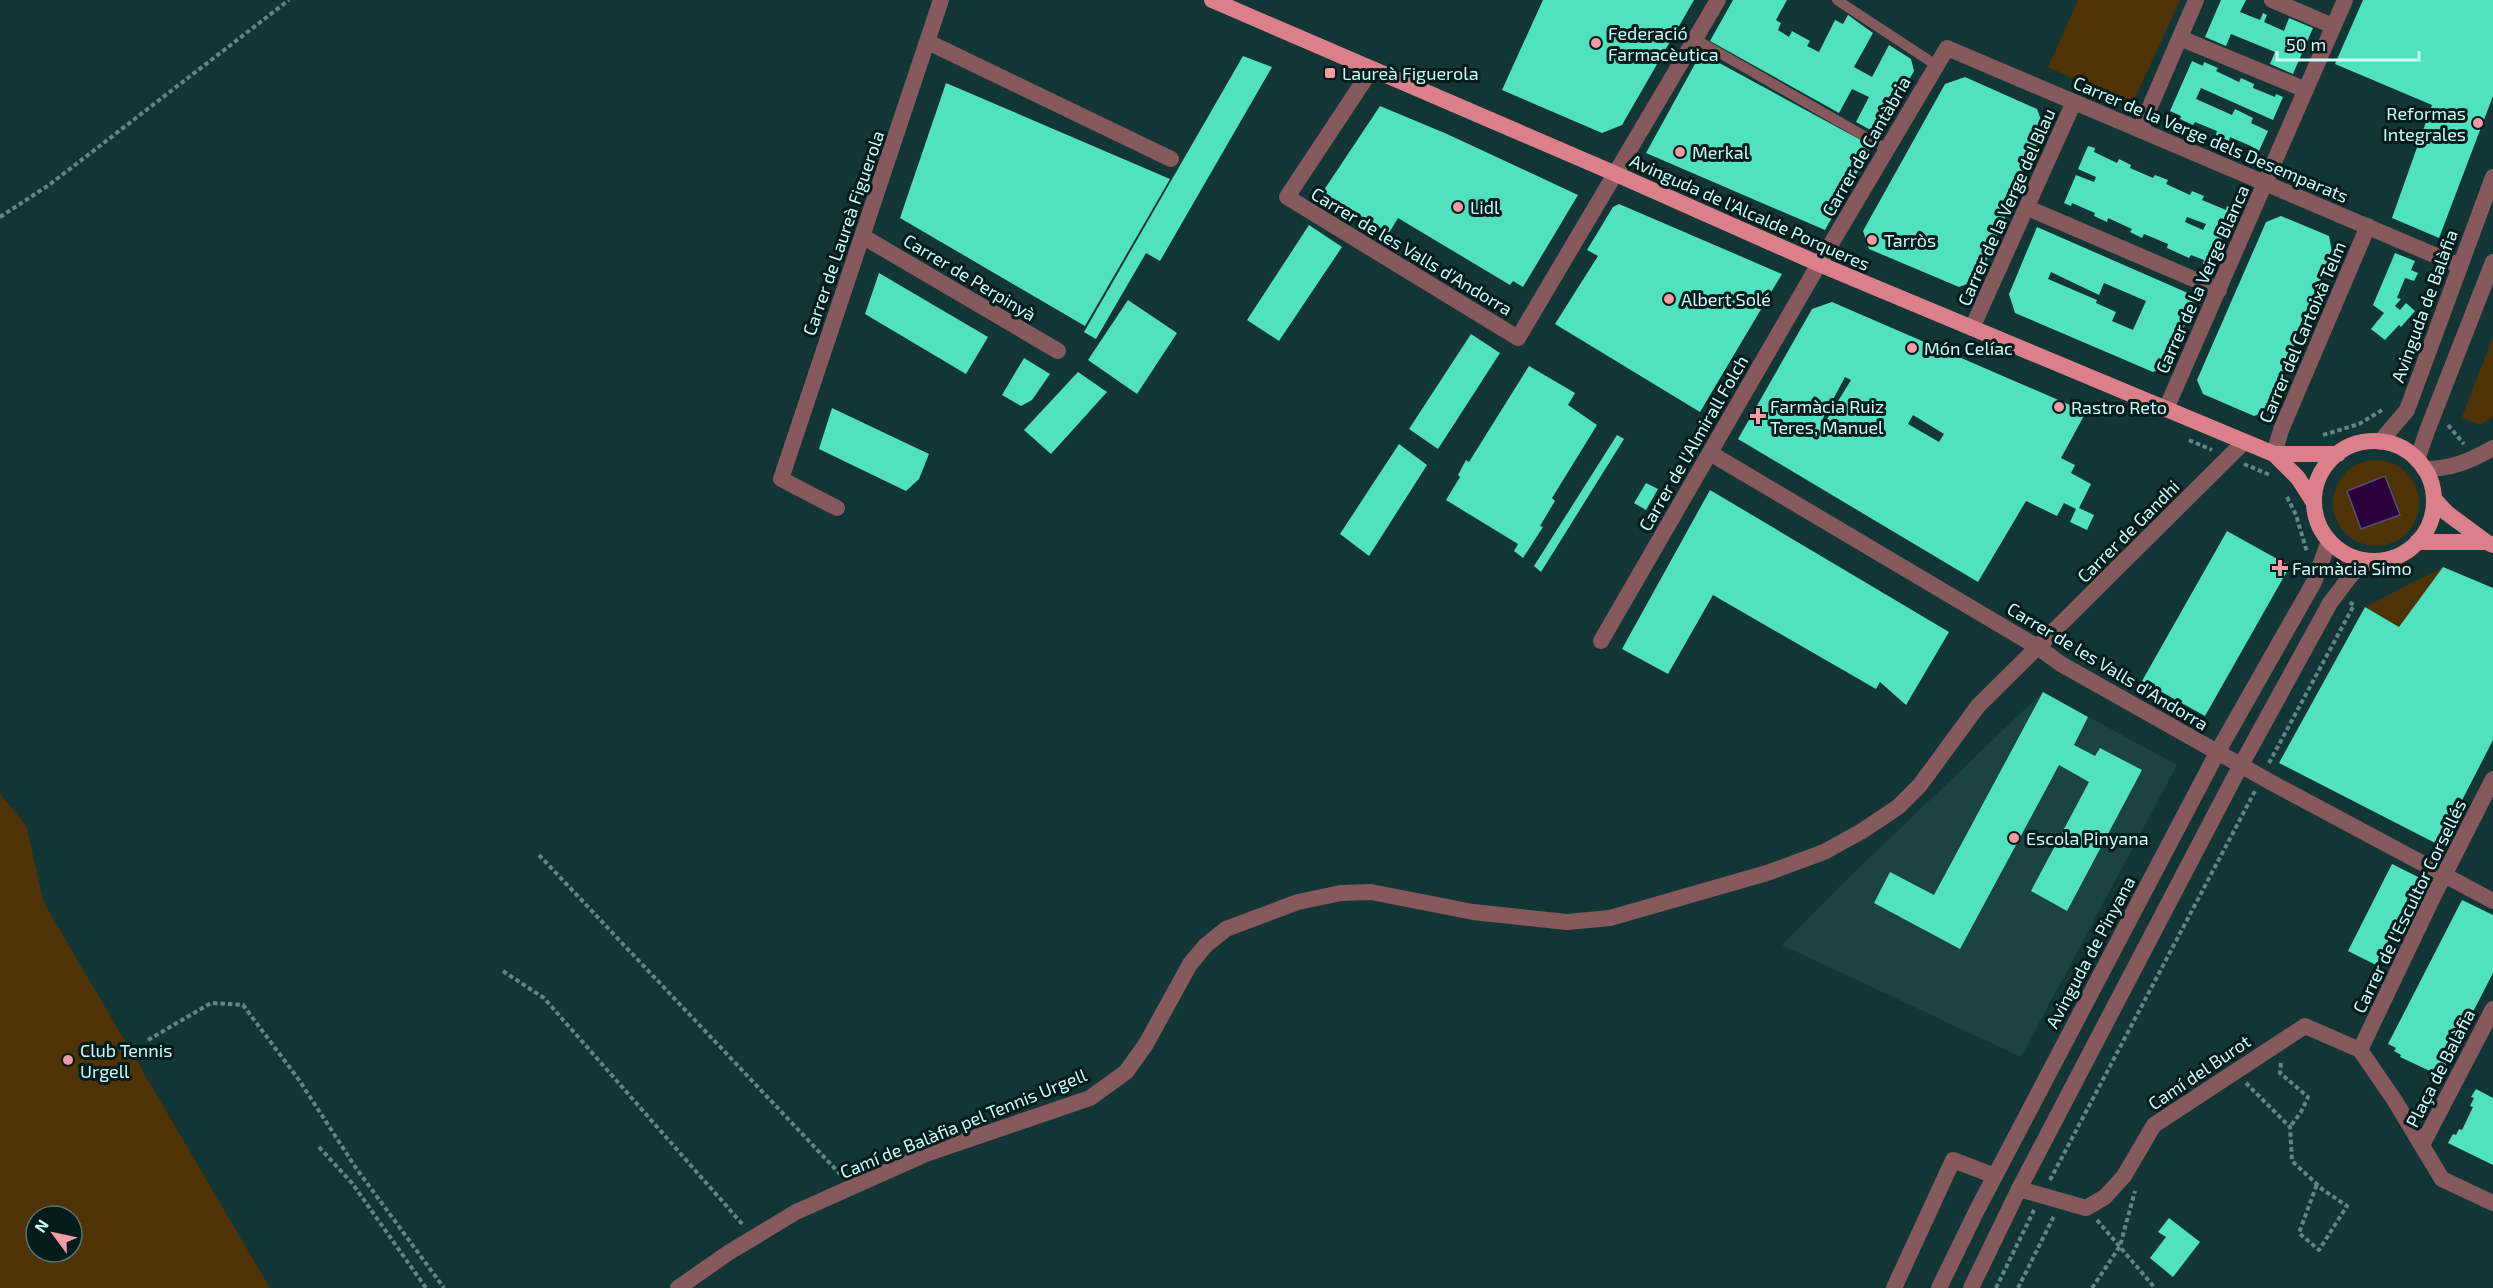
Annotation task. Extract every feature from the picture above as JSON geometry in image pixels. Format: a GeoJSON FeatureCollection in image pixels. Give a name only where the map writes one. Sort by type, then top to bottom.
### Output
{"type":"FeatureCollection","features":[{"type":"Feature","properties":{"kind":"main road","name":"Avinguda de l'Alcalde Porqueres"},"geometry":{"type":"LineString","coordinates":[[1212,0],[1819,264],[2244,442],[2274,454],[2338,454]]}},
{"type":"Feature","properties":{"kind":"main road"},"geometry":{"type":"LineString","coordinates":[[2380,442],[2400,447],[2421,464],[2431,483],[2434,499],[2430,523],[2417,542],[2399,556],[2368,561],[2351,557],[2329,541],[2321,530],[2314,503],[2320,476],[2338,454],[2358,444],[2380,442]]}},
{"type":"Feature","properties":{"kind":"main road","name":"Avinguda de l'Alcalde Porqueres"},"geometry":{"type":"LineString","coordinates":[[2274,454],[2298,478],[2314,503]]}},
{"type":"Feature","properties":{"kind":"main road"},"geometry":{"type":"LineString","coordinates":[[2434,499],[2447,513],[2489,544]]}},
{"type":"Feature","properties":{"kind":"main road"},"geometry":{"type":"LineString","coordinates":[[2417,542],[2489,544]]}},
{"type":"Feature","properties":{"kind":"street","name":"Carrer de Laureà Figuerola"},"geometry":{"type":"LineString","coordinates":[[837,508],[781,479],[941,0]]}},
{"type":"Feature","properties":{"kind":"street"},"geometry":{"type":"LineString","coordinates":[[1616,174],[1718,0]]}},
{"type":"Feature","properties":{"kind":"street"},"geometry":{"type":"LineString","coordinates":[[2140,130],[2196,0]]}},
{"type":"Feature","properties":{"kind":"street"},"geometry":{"type":"LineString","coordinates":[[2272,0],[2333,26]]}},
{"type":"Feature","properties":{"kind":"street","name":"Carrer de la Verge Blanca"},"geometry":{"type":"LineString","coordinates":[[2166,409],[2345,0]]}},
{"type":"Feature","properties":{"kind":"street"},"geometry":{"type":"LineString","coordinates":[[2180,38],[2306,90]]}},
{"type":"Feature","properties":{"kind":"street"},"geometry":{"type":"LineString","coordinates":[[927,42],[1171,159]]}},
{"type":"Feature","properties":{"kind":"street","name":"Carrer de Cantàbria"},"geometry":{"type":"LineString","coordinates":[[1819,264],[1947,48]]}},
{"type":"Feature","properties":{"kind":"street","name":"Carrer de la Verge dels Desemparats"},"geometry":{"type":"LineString","coordinates":[[1947,48],[2460,266]]}},
{"type":"Feature","properties":{"kind":"street","name":"Carrer de les Valls d'Andorra"},"geometry":{"type":"LineString","coordinates":[[1371,70],[1287,197],[1518,338],[1616,174]]}},
{"type":"Feature","properties":{"kind":"street","name":"Carrer de la Verge del Blau"},"geometry":{"type":"LineString","coordinates":[[1972,328],[2074,102]]}},
{"type":"Feature","properties":{"kind":"street","name":"Avinguda de Balàfia"},"geometry":{"type":"LineString","coordinates":[[2380,442],[2407,410],[2493,177]]}},
{"type":"Feature","properties":{"kind":"street"},"geometry":{"type":"LineString","coordinates":[[2028,208],[2219,290]]}},
{"type":"Feature","properties":{"kind":"street","name":"Carrer del Cartoixà Telm"},"geometry":{"type":"LineString","coordinates":[[2274,454],[2281,430],[2368,226]]}},
{"type":"Feature","properties":{"kind":"street","name":"Carrer de Perpinyà"},"geometry":{"type":"LineString","coordinates":[[862,236],[1058,351]]}},
{"type":"Feature","properties":{"kind":"street"},"geometry":{"type":"LineString","coordinates":[[2493,262],[2427,431],[2421,464],[2454,467],[2493,448]]}},
{"type":"Feature","properties":{"kind":"street","name":"Carrer de l'Almirall Folch"},"geometry":{"type":"LineString","coordinates":[[1601,641],[1819,264]]}},
{"type":"Feature","properties":{"kind":"street","name":"Carrer de Gandhi"},"geometry":{"type":"LineString","coordinates":[[2039,648],[2244,442]]}},
{"type":"Feature","properties":{"kind":"street","name":"Carrer de les Valls d'Andorra"},"geometry":{"type":"LineString","coordinates":[[1710,453],[2039,648],[2061,664],[2240,766],[2493,901]]}},
{"type":"Feature","properties":{"kind":"street","name":"Avinguda de Pinyana"},"geometry":{"type":"LineString","coordinates":[[1939,1288],[1995,1176],[2217,753],[2314,582],[2329,541]]}},
{"type":"Feature","properties":{"kind":"street"},"geometry":{"type":"LineString","coordinates":[[1971,1288],[2019,1189],[2240,766],[2330,603],[2352,574],[2368,561]]}},
{"type":"Feature","properties":{"kind":"street","name":"Camí de Balàfia pel Tennis Urgell"},"geometry":{"type":"LineString","coordinates":[[678,1288],[796,1212],[926,1154],[1090,1098],[1126,1072],[1146,1044],[1190,964],[1206,945],[1226,929],[1298,902],[1341,893],[1371,892],[1473,912],[1567,922],[1610,918],[1767,873],[1824,852],[1889,813],[1920,785],[1978,706],[2009,674],[2039,648]]}},
{"type":"Feature","properties":{"kind":"street","name":"Carrer de l'Escultor Corsellés"},"geometry":{"type":"LineString","coordinates":[[2360,1050],[2493,779]]}},
{"type":"Feature","properties":{"kind":"street","name":"Plaça de Balàfia"},"geometry":{"type":"LineString","coordinates":[[2422,1145],[2493,1009]]}},
{"type":"Feature","properties":{"kind":"street","name":"Camí del Burot"},"geometry":{"type":"LineString","coordinates":[[2086,1208],[2105,1197],[2124,1176],[2154,1125],[2305,1026],[2360,1050]]}},
{"type":"Feature","properties":{"kind":"street"},"geometry":{"type":"LineString","coordinates":[[2360,1050],[2442,1179],[2493,1203]]}},
{"type":"Feature","properties":{"kind":"street"},"geometry":{"type":"LineString","coordinates":[[1894,1288],[1953,1160],[1995,1176]]}},
{"type":"Feature","properties":{"kind":"street"},"geometry":{"type":"LineString","coordinates":[[2019,1189],[2086,1208]]}},
{"type":"Feature","properties":{"kind":"lane"},"geometry":{"type":"LineString","coordinates":[[1838,0],[1936,65]]}},
{"type":"Feature","properties":{"kind":"lane"},"geometry":{"type":"LineString","coordinates":[[1695,39],[1887,149]]}},
{"type":"Feature","properties":{"kind":"path"},"geometry":{"type":"LineString","coordinates":[[0,217],[49,185],[289,0]]}},
{"type":"Feature","properties":{"kind":"path"},"geometry":{"type":"LineString","coordinates":[[2316,438],[2359,423],[2391,405]]}},
{"type":"Feature","properties":{"kind":"path"},"geometry":{"type":"LineString","coordinates":[[2283,488],[2296,515],[2307,551],[2304,563]]}},
{"type":"Feature","properties":{"kind":"path"},"geometry":{"type":"LineString","coordinates":[[2269,764],[2354,605]]}},
{"type":"Feature","properties":{"kind":"path"},"geometry":{"type":"LineString","coordinates":[[1996,1288],[2041,1196],[2255,790]]}},
{"type":"Feature","properties":{"kind":"path"},"geometry":{"type":"LineString","coordinates":[[539,855],[853,1187]]}},
{"type":"Feature","properties":{"kind":"path"},"geometry":{"type":"LineString","coordinates":[[503,971],[544,998],[754,1237]]}},
{"type":"Feature","properties":{"kind":"path"},"geometry":{"type":"LineString","coordinates":[[148,1040],[211,1003],[243,1005],[299,1080],[356,1168],[444,1288]]}},
{"type":"Feature","properties":{"kind":"path"},"geometry":{"type":"LineString","coordinates":[[2281,1041],[2280,1072],[2308,1097],[2290,1127],[2292,1161],[2317,1184],[2347,1206],[2319,1250],[2299,1233],[2317,1184]]}},
{"type":"Feature","properties":{"kind":"path"},"geometry":{"type":"LineString","coordinates":[[2236,1071],[2251,1091],[2290,1127]]}},
{"type":"Feature","properties":{"kind":"path"},"geometry":{"type":"LineString","coordinates":[[319,1147],[352,1183],[426,1288]]}},
{"type":"Feature","properties":{"kind":"path"},"geometry":{"type":"LineString","coordinates":[[2092,1288],[2120,1246],[2137,1185],[2131,1165]]}},
{"type":"Feature","properties":{"kind":"path"},"geometry":{"type":"LineString","coordinates":[[2018,1288],[2061,1202]]}},
{"type":"Feature","properties":{"kind":"path"},"geometry":{"type":"LineString","coordinates":[[2086,1208],[2155,1288]]}},
{"type":"Feature","properties":{"kind":"shaded area"},"geometry":{"type":"Polygon","coordinates":[[[2078,0],[2180,0],[2132,105],[2048,67],[2078,0]]]}},
{"type":"Feature","properties":{"kind":"shaded area"},"geometry":{"type":"Polygon","coordinates":[[[2493,337],[2493,417],[2480,425],[2462,417],[2493,337]]]}},
{"type":"Feature","properties":{"kind":"shaded area"},"geometry":{"type":"Polygon","coordinates":[[[2376,460],[2400,467],[2412,479],[2419,503],[2412,527],[2400,539],[2376,546],[2352,539],[2340,527],[2333,503],[2340,479],[2352,467],[2376,460]]]}},
{"type":"Feature","properties":{"kind":"shaded area"},"geometry":{"type":"Polygon","coordinates":[[[2385,476],[2400,515],[2361,529],[2347,491],[2385,476]]]}},
{"type":"Feature","properties":{"kind":"shaded area"},"geometry":{"type":"Polygon","coordinates":[[[2443,567],[2399,627],[2365,607],[2443,567]]]}},
{"type":"Feature","properties":{"kind":"shaded area","name":"Escola Pinyana"},"geometry":{"type":"Polygon","coordinates":[[[2043,692],[2177,765],[2021,1057],[1782,945],[1840,886],[2043,692]]]}},
{"type":"Feature","properties":{"kind":"shaded area","name":"Club Tennis Urgell"},"geometry":{"type":"Polygon","coordinates":[[[0,794],[26,825],[44,903],[270,1288],[0,1288],[0,794]]]}},
{"type":"Feature","properties":{"kind":"building","name":"Federació Farmacèutica"},"geometry":{"type":"Polygon","coordinates":[[[1543,0],[1694,0],[1622,125],[1602,133],[1502,90],[1543,0]]]}},
{"type":"Feature","properties":{"kind":"building"},"geometry":{"type":"Polygon","coordinates":[[[1733,0],[1787,0],[1776,20],[1781,23],[1778,30],[1789,37],[1792,31],[1810,41],[1807,46],[1819,52],[1835,20],[1843,24],[1848,15],[1873,33],[1854,67],[1872,77],[1889,45],[1911,59],[1914,71],[1878,134],[1856,122],[1869,97],[1852,89],[1839,113],[1710,41],[1733,0]]]}},
{"type":"Feature","properties":{"kind":"building"},"geometry":{"type":"Polygon","coordinates":[[[2221,0],[2246,0],[2240,12],[2260,20],[2263,13],[2267,15],[2264,22],[2284,31],[2289,18],[2313,28],[2293,74],[2270,64],[2275,52],[2231,34],[2226,46],[2205,37],[2221,0]]]}},
{"type":"Feature","properties":{"kind":"building"},"geometry":{"type":"Polygon","coordinates":[[[2363,0],[2493,0],[2493,96],[2439,238],[2392,218],[2432,105],[2335,64],[2363,0]]]}},
{"type":"Feature","properties":{"kind":"building"},"geometry":{"type":"Polygon","coordinates":[[[1701,53],[1872,146],[1825,230],[1646,153],[1701,53]]]}},
{"type":"Feature","properties":{"kind":"building"},"geometry":{"type":"Polygon","coordinates":[[[1243,56],[1272,67],[1160,261],[1146,253],[1096,339],[1084,332],[1243,56]]]}},
{"type":"Feature","properties":{"kind":"building"},"geometry":{"type":"Polygon","coordinates":[[[2192,61],[2203,66],[2204,62],[2218,68],[2216,71],[2239,82],[2241,78],[2254,84],[2253,88],[2275,97],[2276,94],[2283,97],[2273,120],[2201,88],[2196,99],[2232,115],[2235,109],[2253,118],[2251,123],[2268,131],[2258,153],[2251,150],[2253,147],[2230,137],[2229,141],[2216,135],[2217,131],[2195,122],[2193,125],[2170,111],[2192,61]]]}},
{"type":"Feature","properties":{"kind":"building"},"geometry":{"type":"Polygon","coordinates":[[[1965,77],[2037,109],[2044,128],[1978,280],[1959,287],[1869,249],[1863,231],[1945,84],[1965,77]]]}},
{"type":"Feature","properties":{"kind":"building"},"geometry":{"type":"Polygon","coordinates":[[[946,83],[1170,179],[1085,326],[900,218],[946,83]]]}},
{"type":"Feature","properties":{"kind":"building","name":"Lidl"},"geometry":{"type":"Polygon","coordinates":[[[1380,106],[1447,134],[1578,195],[1523,287],[1513,281],[1510,285],[1398,218],[1389,233],[1322,193],[1380,106]]]}},
{"type":"Feature","properties":{"kind":"building"},"geometry":{"type":"Polygon","coordinates":[[[2088,146],[2095,148],[2094,152],[2117,163],[2119,159],[2131,165],[2130,168],[2153,178],[2155,175],[2168,180],[2166,184],[2190,195],[2192,191],[2204,196],[2202,200],[2226,210],[2227,206],[2234,210],[2210,267],[2203,264],[2204,260],[2191,255],[2189,258],[2167,248],[2168,244],[2144,234],[2142,238],[2130,232],[2132,229],[2108,218],[2107,222],[2094,216],[2095,213],[2072,203],[2071,206],[2064,203],[2076,175],[2094,182],[2096,177],[2078,169],[2088,146]],[[2187,217],[2185,222],[2203,230],[2206,224],[2187,217]]]}},
{"type":"Feature","properties":{"kind":"building","name":"Albert Solé"},"geometry":{"type":"Polygon","coordinates":[[[1619,204],[1782,274],[1700,412],[1555,324],[1598,256],[1587,250],[1613,207],[1619,204]]]}},
{"type":"Feature","properties":{"kind":"building"},"geometry":{"type":"Polygon","coordinates":[[[2281,216],[2329,236],[2332,252],[2268,411],[2254,416],[2203,394],[2197,380],[2266,222],[2281,216]]]}},
{"type":"Feature","properties":{"kind":"building"},"geometry":{"type":"Polygon","coordinates":[[[1309,225],[1342,247],[1279,341],[1247,320],[1309,225]]]}},
{"type":"Feature","properties":{"kind":"building"},"geometry":{"type":"Polygon","coordinates":[[[2037,227],[2197,297],[2166,368],[2153,372],[2015,313],[2009,294],[2037,227]],[[2051,272],[2048,279],[2097,300],[2096,303],[2116,312],[2112,321],[2133,330],[2146,301],[2104,283],[2099,295],[2051,272]]]}},
{"type":"Feature","properties":{"kind":"building"},"geometry":{"type":"Polygon","coordinates":[[[2395,253],[2415,261],[2411,270],[2418,273],[2414,281],[2405,278],[2397,298],[2401,299],[2395,306],[2400,310],[2406,303],[2415,311],[2385,340],[2371,329],[2384,313],[2373,305],[2395,253]]]}},
{"type":"Feature","properties":{"kind":"building"},"geometry":{"type":"Polygon","coordinates":[[[879,273],[988,337],[966,374],[865,314],[879,273]]]}},
{"type":"Feature","properties":{"kind":"building"},"geometry":{"type":"Polygon","coordinates":[[[1128,300],[1177,333],[1137,394],[1088,360],[1128,300]]]}},
{"type":"Feature","properties":{"kind":"building"},"geometry":{"type":"Polygon","coordinates":[[[1832,302],[2086,412],[2061,458],[2075,465],[2071,473],[2091,484],[2079,508],[2094,515],[2087,530],[2070,522],[2076,509],[2064,503],[2057,516],[2026,501],[1978,582],[1738,439],[1812,309],[1832,302]],[[1845,377],[1821,422],[1824,424],[1851,380],[1845,377]],[[1913,415],[1908,424],[1939,442],[1944,434],[1913,415]]]}},
{"type":"Feature","properties":{"kind":"building"},"geometry":{"type":"Polygon","coordinates":[[[1471,334],[1500,353],[1438,449],[1409,429],[1471,334]]]}},
{"type":"Feature","properties":{"kind":"building"},"geometry":{"type":"Polygon","coordinates":[[[1024,358],[1050,374],[1032,400],[1021,406],[1002,395],[1024,358]]]}},
{"type":"Feature","properties":{"kind":"building"},"geometry":{"type":"Polygon","coordinates":[[[1529,366],[1575,393],[1568,405],[1597,425],[1552,498],[1555,501],[1540,526],[1543,527],[1523,558],[1514,551],[1518,544],[1446,500],[1460,477],[1458,475],[1466,460],[1469,462],[1529,366]]]}},
{"type":"Feature","properties":{"kind":"building"},"geometry":{"type":"Polygon","coordinates":[[[1078,372],[1107,392],[1051,454],[1024,430],[1078,372]]]}},
{"type":"Feature","properties":{"kind":"building"},"geometry":{"type":"Polygon","coordinates":[[[832,408],[929,454],[919,479],[906,491],[819,449],[832,408]]]}},
{"type":"Feature","properties":{"kind":"building"},"geometry":{"type":"Polygon","coordinates":[[[1617,435],[1624,439],[1541,572],[1534,566],[1617,435]]]}},
{"type":"Feature","properties":{"kind":"building"},"geometry":{"type":"Polygon","coordinates":[[[1399,444],[1427,465],[1369,556],[1340,534],[1399,444]]]}},
{"type":"Feature","properties":{"kind":"building"},"geometry":{"type":"Polygon","coordinates":[[[1646,483],[1658,489],[1646,510],[1634,503],[1646,483]]]}},
{"type":"Feature","properties":{"kind":"building"},"geometry":{"type":"Polygon","coordinates":[[[1710,490],[1949,632],[1906,705],[1880,682],[1876,689],[1713,595],[1668,674],[1622,649],[1710,490]]]}},
{"type":"Feature","properties":{"kind":"building"},"geometry":{"type":"Polygon","coordinates":[[[2227,531],[2290,566],[2205,716],[2142,681],[2227,531]]]}},
{"type":"Feature","properties":{"kind":"building"},"geometry":{"type":"Polygon","coordinates":[[[2443,567],[2493,588],[2493,740],[2439,845],[2279,763],[2365,607],[2399,627],[2443,567]]]}},
{"type":"Feature","properties":{"kind":"building"},"geometry":{"type":"Polygon","coordinates":[[[2043,692],[2088,717],[2074,745],[2095,756],[2100,748],[2142,770],[2067,911],[2031,891],[2089,782],[2059,765],[1960,949],[1874,903],[1890,872],[1934,895],[2043,692]]]}},
{"type":"Feature","properties":{"kind":"building"},"geometry":{"type":"Polygon","coordinates":[[[2392,864],[2420,878],[2376,965],[2348,951],[2392,864]]]}},
{"type":"Feature","properties":{"kind":"building"},"geometry":{"type":"Polygon","coordinates":[[[2462,900],[2493,915],[2493,973],[2442,1072],[2434,1068],[2432,1072],[2400,1057],[2401,1055],[2394,1051],[2396,1048],[2388,1044],[2462,900]]]}},
{"type":"Feature","properties":{"kind":"building"},"geometry":{"type":"Polygon","coordinates":[[[2476,1089],[2493,1098],[2493,1165],[2448,1143],[2453,1134],[2456,1135],[2459,1129],[2462,1130],[2473,1107],[2470,1106],[2474,1098],[2471,1097],[2476,1089]]]}},
{"type":"Feature","properties":{"kind":"building"},"geometry":{"type":"Polygon","coordinates":[[[2169,1218],[2200,1242],[2173,1277],[2150,1258],[2166,1237],[2158,1232],[2169,1218]]]}},
{"type":"Feature","properties":{"kind":"place","name":"Federació Farmacèutica"},"geometry":{"type":"Point","coordinates":[1596,43]}},
{"type":"Feature","properties":{"kind":"place","name":"Laureà Figuerola"},"geometry":{"type":"Point","coordinates":[1330,73]}},
{"type":"Feature","properties":{"kind":"place","name":"Reformas Integrales"},"geometry":{"type":"Point","coordinates":[2478,123]}},
{"type":"Feature","properties":{"kind":"place","name":"Merkal"},"geometry":{"type":"Point","coordinates":[1680,152]}},
{"type":"Feature","properties":{"kind":"place","name":"Lidl"},"geometry":{"type":"Point","coordinates":[1458,207]}},
{"type":"Feature","properties":{"kind":"place","name":"Tarròs"},"geometry":{"type":"Point","coordinates":[1872,240]}},
{"type":"Feature","properties":{"kind":"place","name":"Albert Solé"},"geometry":{"type":"Point","coordinates":[1669,299]}},
{"type":"Feature","properties":{"kind":"place","name":"Món Celíac"},"geometry":{"type":"Point","coordinates":[1912,348]}},
{"type":"Feature","properties":{"kind":"place","name":"Rastro Reto"},"geometry":{"type":"Point","coordinates":[2059,407]}},
{"type":"Feature","properties":{"kind":"place","name":"Farmàcia Ruiz Teres, Manuel"},"geometry":{"type":"Point","coordinates":[1758,416]}},
{"type":"Feature","properties":{"kind":"place","name":"Farmàcia Simo"},"geometry":{"type":"Point","coordinates":[2280,568]}},
{"type":"Feature","properties":{"kind":"place","name":"Escola Pinyana"},"geometry":{"type":"Point","coordinates":[2014,838]}},
{"type":"Feature","properties":{"kind":"place","name":"Club Tennis Urgell"},"geometry":{"type":"Point","coordinates":[68,1060]}}]}
